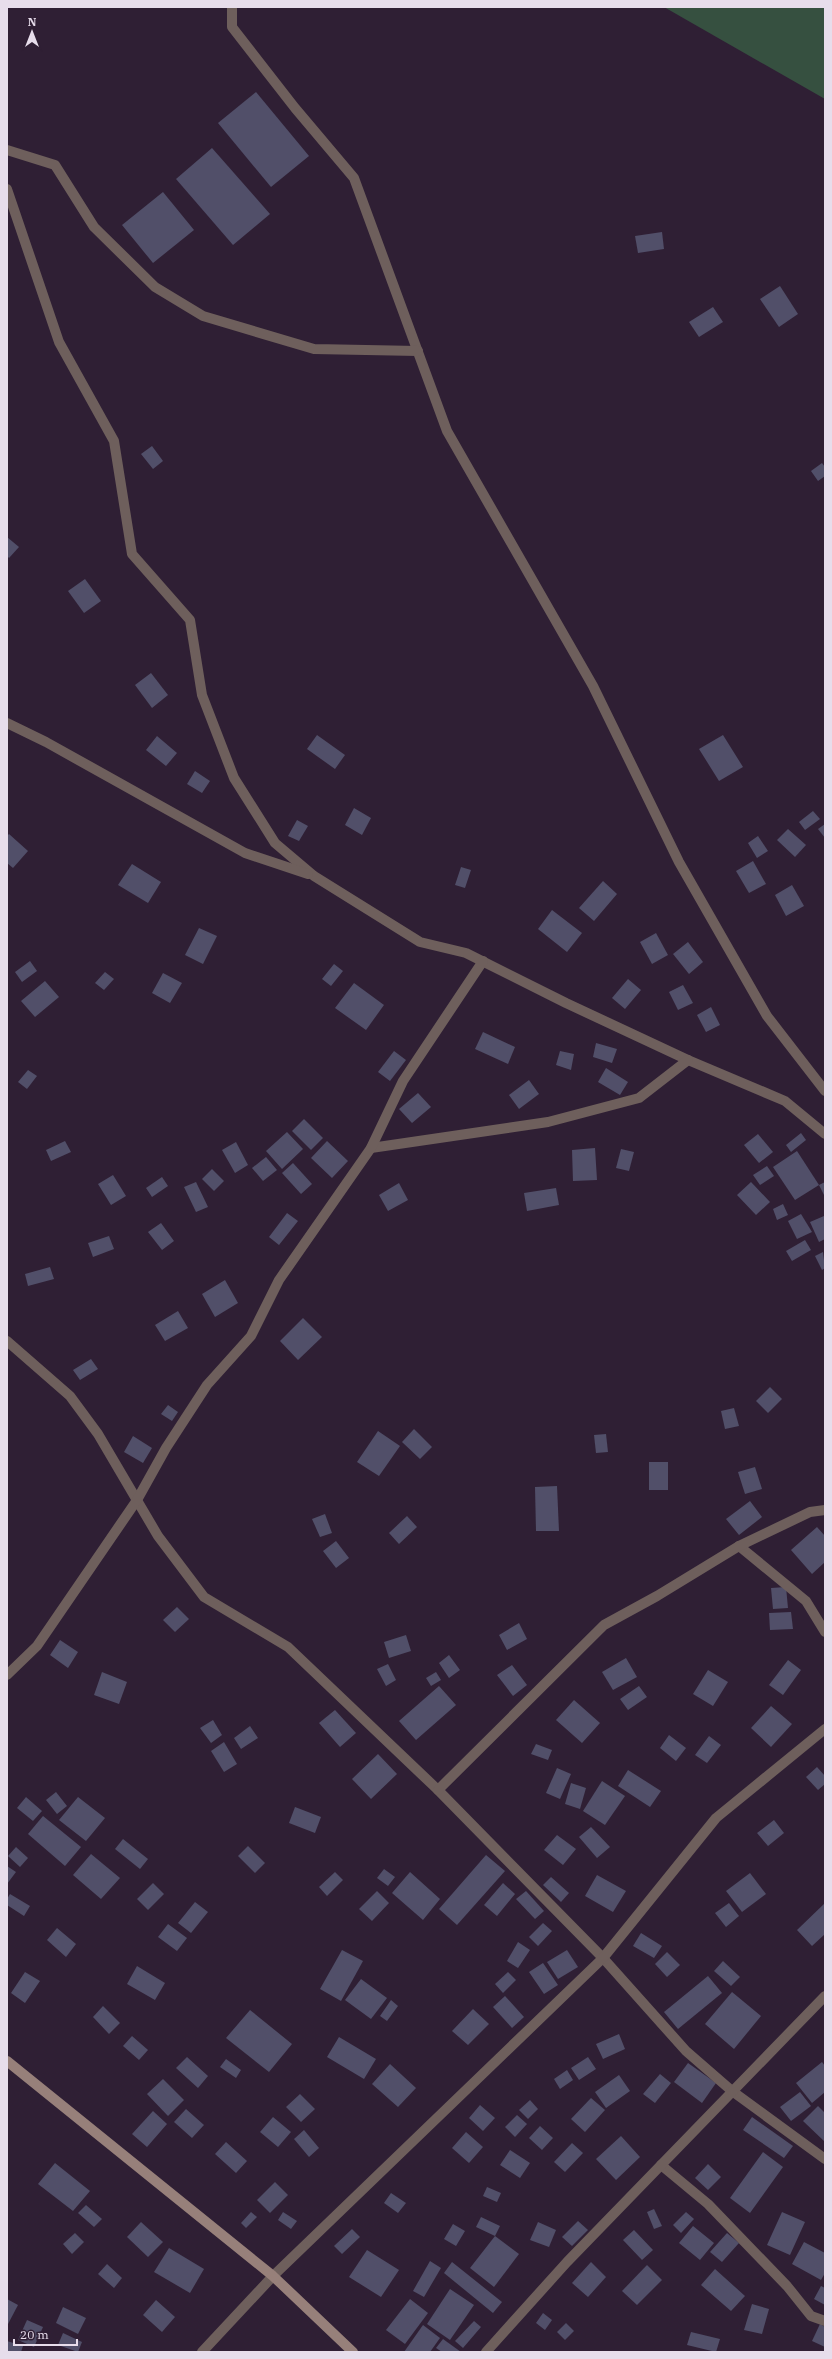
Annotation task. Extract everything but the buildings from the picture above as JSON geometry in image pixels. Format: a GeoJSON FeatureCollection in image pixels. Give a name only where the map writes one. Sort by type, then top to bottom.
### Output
{"type":"FeatureCollection","features":[{"type":"Feature","properties":{"kind":"main road"},"geometry":{"type":"LineString","coordinates":[[7,2061],[273,2276],[353,2352]]}},
{"type":"Feature","properties":{"kind":"street"},"geometry":{"type":"LineString","coordinates":[[232,7],[232,27],[295,108],[354,178],[447,431],[593,686],[679,862],[767,1016],[821,1077],[825,1092]]}},
{"type":"Feature","properties":{"kind":"street"},"geometry":{"type":"LineString","coordinates":[[7,150],[55,165],[94,227],[156,287],[203,316],[314,349],[418,351]]}},
{"type":"Feature","properties":{"kind":"street"},"geometry":{"type":"LineString","coordinates":[[7,189],[59,342],[114,441],[132,554],[190,620],[202,695],[234,778],[275,842],[314,876],[420,942],[466,953],[688,1060],[785,1101],[825,1134]]}},
{"type":"Feature","properties":{"kind":"street"},"geometry":{"type":"LineString","coordinates":[[7,723],[46,742],[245,853],[314,876]]}},
{"type":"Feature","properties":{"kind":"street"},"geometry":{"type":"LineString","coordinates":[[7,1675],[37,1646],[137,1500],[166,1448],[207,1385],[251,1336],[279,1280],[371,1148],[403,1081],[483,961]]}},
{"type":"Feature","properties":{"kind":"street"},"geometry":{"type":"LineString","coordinates":[[371,1148],[548,1122],[639,1098],[688,1060]]}},
{"type":"Feature","properties":{"kind":"street"},"geometry":{"type":"LineString","coordinates":[[7,1341],[70,1396],[98,1434],[158,1536],[204,1597],[288,1647],[438,1790],[603,1958],[686,2051],[732,2091],[825,2159]]}},
{"type":"Feature","properties":{"kind":"street"},"geometry":{"type":"LineString","coordinates":[[438,1790],[604,1625],[657,1596],[739,1546],[810,1512],[825,1510]]}},
{"type":"Feature","properties":{"kind":"street"},"geometry":{"type":"LineString","coordinates":[[739,1546],[806,1601],[825,1632]]}},
{"type":"Feature","properties":{"kind":"street"},"geometry":{"type":"LineString","coordinates":[[202,2352],[273,2276],[603,1958],[716,1818],[825,1729]]}},
{"type":"Feature","properties":{"kind":"street"},"geometry":{"type":"LineString","coordinates":[[486,2352],[567,2262],[825,1996]]}},
{"type":"Feature","properties":{"kind":"street"},"geometry":{"type":"LineString","coordinates":[[661,2165],[708,2204],[787,2286],[811,2316],[825,2321]]}},
{"type":"Feature","properties":{"kind":"green space"},"geometry":{"type":"Polygon","coordinates":[[[664,7],[825,7],[825,99],[664,7]]]}}]}
